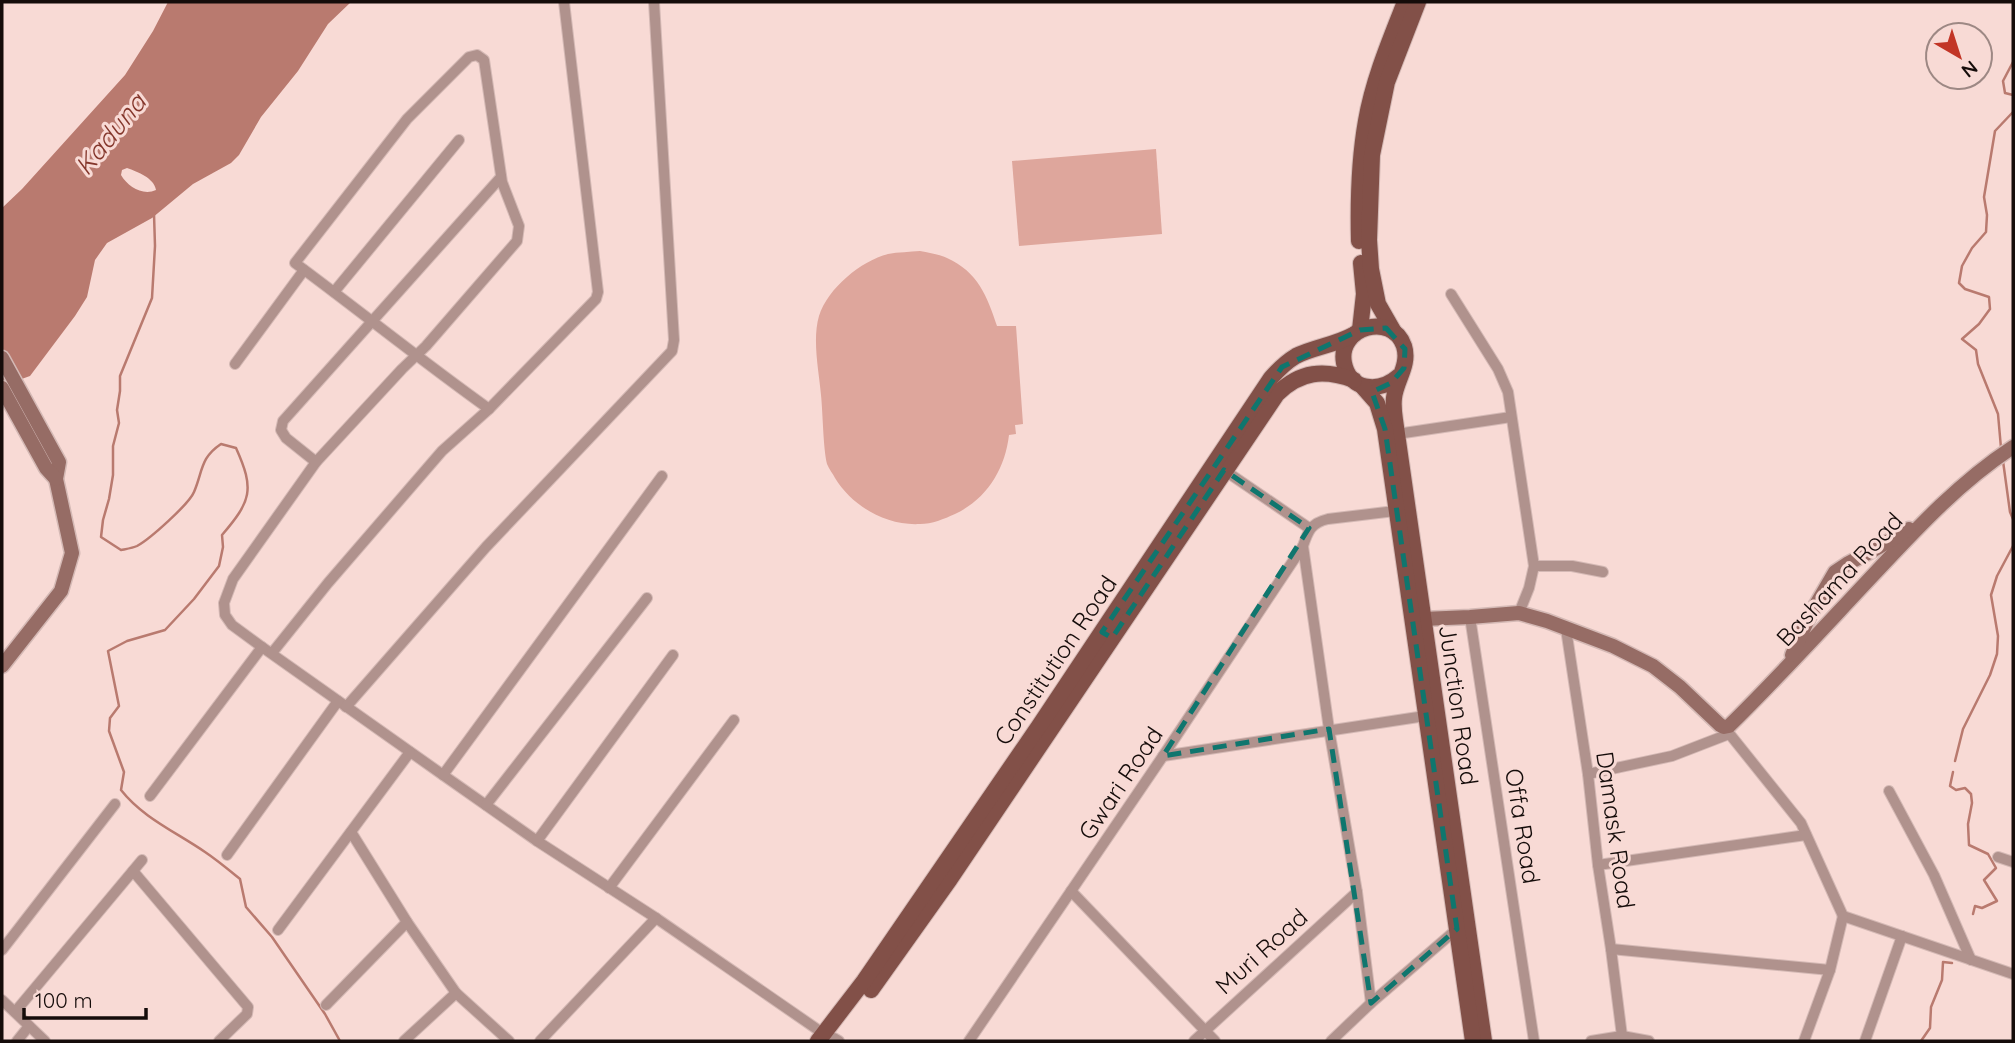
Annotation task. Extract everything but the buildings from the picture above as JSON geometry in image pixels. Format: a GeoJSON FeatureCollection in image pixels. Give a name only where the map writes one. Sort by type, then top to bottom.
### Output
{"type":"FeatureCollection","features":[{"type":"Feature","properties":{"kind":"main road"},"geometry":{"type":"LineString","coordinates":[[1357,332],[1364,294],[1359,244],[1359,205],[1366,121],[1385,53],[1405,2]]}},
{"type":"Feature","properties":{"kind":"main road"},"geometry":{"type":"LineString","coordinates":[[1394,332],[1378,326],[1357,332],[1347,343],[1344,363],[1347,372],[1358,383],[1372,388],[1391,383],[1404,368],[1406,358],[1401,340],[1378,304],[1369,240],[1372,155],[1387,82],[1418,2]]}},
{"type":"Feature","properties":{"kind":"main road","name":"Constitution Road"},"geometry":{"type":"LineString","coordinates":[[1107,635],[1271,378],[1298,355],[1336,344],[1357,332]]}},
{"type":"Feature","properties":{"kind":"main road","name":"Constitution Road"},"geometry":{"type":"LineString","coordinates":[[829,1039],[864,981],[1269,404],[1296,378],[1318,374],[1343,376],[1358,383]]}},
{"type":"Feature","properties":{"kind":"main road","name":"Junction Road"},"geometry":{"type":"LineString","coordinates":[[1399,376],[1394,398],[1397,434],[1484,1041]]}},
{"type":"Feature","properties":{"kind":"main road","name":"Junction Road"},"geometry":{"type":"LineString","coordinates":[[1358,383],[1377,403],[1382,417],[1473,1041]]}},
{"type":"Feature","properties":{"kind":"street"},"geometry":{"type":"LineString","coordinates":[[272,653],[397,501],[442,451],[489,409],[593,304],[598,292],[564,2]]}},
{"type":"Feature","properties":{"kind":"street"},"geometry":{"type":"LineString","coordinates":[[227,855],[342,704],[672,351],[674,340],[654,2]]}},
{"type":"Feature","properties":{"kind":"street"},"geometry":{"type":"LineString","coordinates":[[489,409],[417,357],[373,320],[295,263],[407,119],[469,57],[477,55],[484,60],[501,177],[519,226],[517,241],[417,357],[402,369],[316,462],[233,579],[225,603],[225,615],[232,625],[410,752],[829,1039]]}},
{"type":"Feature","properties":{"kind":"street"},"geometry":{"type":"LineString","coordinates":[[334,292],[459,140]]}},
{"type":"Feature","properties":{"kind":"street"},"geometry":{"type":"LineString","coordinates":[[316,462],[286,438],[281,430],[283,421],[501,177]]}},
{"type":"Feature","properties":{"kind":"street"},"geometry":{"type":"LineString","coordinates":[[236,364],[304,270]]}},
{"type":"Feature","properties":{"kind":"street"},"geometry":{"type":"LineString","coordinates":[[1451,294],[1498,369],[1508,392],[1534,566],[1519,613]]}},
{"type":"Feature","properties":{"kind":"street"},"geometry":{"type":"LineString","coordinates":[[2,358],[59,462],[56,479],[72,553],[61,591],[2,666]]}},
{"type":"Feature","properties":{"kind":"street"},"geometry":{"type":"LineString","coordinates":[[2,388],[46,468],[56,479]]}},
{"type":"Feature","properties":{"kind":"street"},"geometry":{"type":"LineString","coordinates":[[1397,434],[1511,417]]}},
{"type":"Feature","properties":{"kind":"street","name":"Bashama Road"},"geometry":{"type":"LineString","coordinates":[[1727,731],[1926,519],[1996,458],[2013,447]]}},
{"type":"Feature","properties":{"kind":"street"},"geometry":{"type":"LineString","coordinates":[[1224,470],[1310,528],[1328,519],[1395,511]]}},
{"type":"Feature","properties":{"kind":"street"},"geometry":{"type":"LineString","coordinates":[[443,775],[662,476]]}},
{"type":"Feature","properties":{"kind":"street","name":"Bashama Road"},"geometry":{"type":"LineString","coordinates":[[1786,669],[1810,615],[1835,572],[1926,519]]}},
{"type":"Feature","properties":{"kind":"street","name":"Gwari Road"},"geometry":{"type":"LineString","coordinates":[[970,1041],[1303,546],[1310,528]]}},
{"type":"Feature","properties":{"kind":"street","name":"Gwari Road"},"geometry":{"type":"LineString","coordinates":[[1303,546],[1329,729],[1357,892],[1371,1003]]}},
{"type":"Feature","properties":{"kind":"street"},"geometry":{"type":"LineString","coordinates":[[1534,566],[1572,566],[1603,572]]}},
{"type":"Feature","properties":{"kind":"street"},"geometry":{"type":"LineString","coordinates":[[486,805],[648,598]]}},
{"type":"Feature","properties":{"kind":"street"},"geometry":{"type":"LineString","coordinates":[[1423,618],[1519,613],[1548,621],[1613,646],[1653,666],[1727,731],[1801,823],[1843,916],[1830,970],[1804,1041]]}},
{"type":"Feature","properties":{"kind":"street","name":"Offa Road"},"geometry":{"type":"LineString","coordinates":[[1470,617],[1534,1041]]}},
{"type":"Feature","properties":{"kind":"street","name":"Damask Road"},"geometry":{"type":"LineString","coordinates":[[1566,629],[1622,1036]]}},
{"type":"Feature","properties":{"kind":"street"},"geometry":{"type":"LineString","coordinates":[[150,796],[262,647]]}},
{"type":"Feature","properties":{"kind":"street"},"geometry":{"type":"LineString","coordinates":[[537,841],[673,655]]}},
{"type":"Feature","properties":{"kind":"street"},"geometry":{"type":"LineString","coordinates":[[1163,756],[1425,716]]}},
{"type":"Feature","properties":{"kind":"street"},"geometry":{"type":"LineString","coordinates":[[609,888],[734,720]]}},
{"type":"Feature","properties":{"kind":"street"},"geometry":{"type":"LineString","coordinates":[[1588,774],[1672,756],[1727,731]]}},
{"type":"Feature","properties":{"kind":"street"},"geometry":{"type":"LineString","coordinates":[[278,930],[410,752]]}},
{"type":"Feature","properties":{"kind":"street"},"geometry":{"type":"LineString","coordinates":[[1889,791],[1934,875],[1971,960]]}},
{"type":"Feature","properties":{"kind":"street"},"geometry":{"type":"LineString","coordinates":[[2,950],[115,804]]}},
{"type":"Feature","properties":{"kind":"street"},"geometry":{"type":"LineString","coordinates":[[351,832],[407,922],[456,993],[509,1041]]}},
{"type":"Feature","properties":{"kind":"street"},"geometry":{"type":"LineString","coordinates":[[1598,864],[1806,835]]}},
{"type":"Feature","properties":{"kind":"street"},"geometry":{"type":"LineString","coordinates":[[1998,858],[2013,862]]}},
{"type":"Feature","properties":{"kind":"street"},"geometry":{"type":"LineString","coordinates":[[15,1012],[142,860]]}},
{"type":"Feature","properties":{"kind":"street"},"geometry":{"type":"LineString","coordinates":[[133,871],[248,1007],[247,1014],[219,1041]]}},
{"type":"Feature","properties":{"kind":"street"},"geometry":{"type":"LineString","coordinates":[[1071,891],[1215,1041]]}},
{"type":"Feature","properties":{"kind":"street","name":"Muri Road"},"geometry":{"type":"LineString","coordinates":[[1194,1041],[1357,892]]}},
{"type":"Feature","properties":{"kind":"street"},"geometry":{"type":"LineString","coordinates":[[1843,916],[2013,974]]}},
{"type":"Feature","properties":{"kind":"street"},"geometry":{"type":"LineString","coordinates":[[540,1041],[656,918]]}},
{"type":"Feature","properties":{"kind":"street"},"geometry":{"type":"LineString","coordinates":[[326,1005],[407,922]]}},
{"type":"Feature","properties":{"kind":"street"},"geometry":{"type":"LineString","coordinates":[[1331,1041],[1457,929]]}},
{"type":"Feature","properties":{"kind":"street"},"geometry":{"type":"LineString","coordinates":[[1865,1041],[1902,936]]}},
{"type":"Feature","properties":{"kind":"street"},"geometry":{"type":"LineString","coordinates":[[1611,949],[1830,970]]}},
{"type":"Feature","properties":{"kind":"street"},"geometry":{"type":"LineString","coordinates":[[404,1041],[456,993]]}},
{"type":"Feature","properties":{"kind":"street"},"geometry":{"type":"LineString","coordinates":[[2,1000],[45,1041]]}},
{"type":"Feature","properties":{"kind":"street"},"geometry":{"type":"LineString","coordinates":[[18,1041],[29,1026]]}},
{"type":"Feature","properties":{"kind":"street"},"geometry":{"type":"LineString","coordinates":[[1591,1041],[1622,1036],[1649,1041]]}},
{"type":"Feature","properties":{"kind":"highlighted area"},"geometry":{"type":"Polygon","coordinates":[[[1386,328],[1405,349],[1404,368],[1391,383],[1372,392],[1385,429],[1457,929],[1371,1003],[1329,729],[1163,756],[1309,528],[1224,470],[1112,638],[1102,632],[1282,367],[1360,330],[1386,328]]]}},
{"type":"Feature","properties":{"kind":"shaded area"},"geometry":{"type":"Polygon","coordinates":[[[1156,149],[1162,234],[1019,246],[1012,161],[1156,149]]]}},
{"type":"Feature","properties":{"kind":"shaded area"},"geometry":{"type":"Polygon","coordinates":[[[920,251],[944,257],[966,270],[985,295],[997,326],[1016,326],[1023,424],[1015,425],[1016,434],[1009,435],[999,471],[976,500],[966,508],[938,521],[907,524],[883,518],[860,505],[842,488],[828,466],[816,335],[823,306],[847,277],[867,263],[892,253],[920,251]]]}},
{"type":"Feature","properties":{"kind":"water","name":"Kaduna"},"geometry":{"type":"Polygon","coordinates":[[[168,2],[351,2],[328,24],[298,71],[261,117],[239,155],[231,163],[193,184],[152,218],[107,243],[95,260],[87,297],[75,316],[30,376],[2,386],[2,208],[125,75],[168,2]],[[127,168],[122,170],[121,175],[128,183],[141,191],[156,190],[149,179],[127,168]]]}},
{"type":"Feature","properties":{"kind":"waterway"},"geometry":{"type":"LineString","coordinates":[[2013,62],[2003,81],[2005,93],[2013,95]]}},
{"type":"Feature","properties":{"kind":"waterway"},"geometry":{"type":"LineString","coordinates":[[2001,448],[1998,414],[1978,364],[1976,350],[1962,339],[1979,324],[1990,309],[1989,297],[1965,289],[1959,283],[1962,266],[1972,248],[1986,232],[1984,197],[1995,131],[2013,112]]}},
{"type":"Feature","properties":{"kind":"waterway"},"geometry":{"type":"LineString","coordinates":[[154,214],[152,298],[120,376],[117,410],[119,423],[113,446],[113,475],[101,537],[121,550],[137,546],[151,536],[191,497],[209,454],[221,444],[236,448],[248,485],[244,504],[222,535],[223,547],[219,566],[194,599],[165,630],[127,641],[108,651],[119,706],[110,718],[109,731],[124,772],[121,790],[139,809],[240,879],[246,907],[272,937],[325,1014],[340,1041]]}},
{"type":"Feature","properties":{"kind":"waterway"},"geometry":{"type":"LineString","coordinates":[[2003,461],[2013,519]]}},
{"type":"Feature","properties":{"kind":"waterway"},"geometry":{"type":"LineString","coordinates":[[1955,761],[1963,729],[1990,675],[1997,654],[1998,636],[1991,595],[1997,576],[2013,546]]}},
{"type":"Feature","properties":{"kind":"waterway"},"geometry":{"type":"LineString","coordinates":[[1953,772],[1950,786],[1956,790],[1965,788],[1971,794],[1969,845],[1988,854],[1996,868],[1984,880],[1997,901],[1982,908],[1975,906],[1973,914]]}},
{"type":"Feature","properties":{"kind":"waterway"},"geometry":{"type":"LineString","coordinates":[[1921,1041],[1930,1028],[1931,1007],[1942,980],[1943,962],[1952,963]]}}]}
